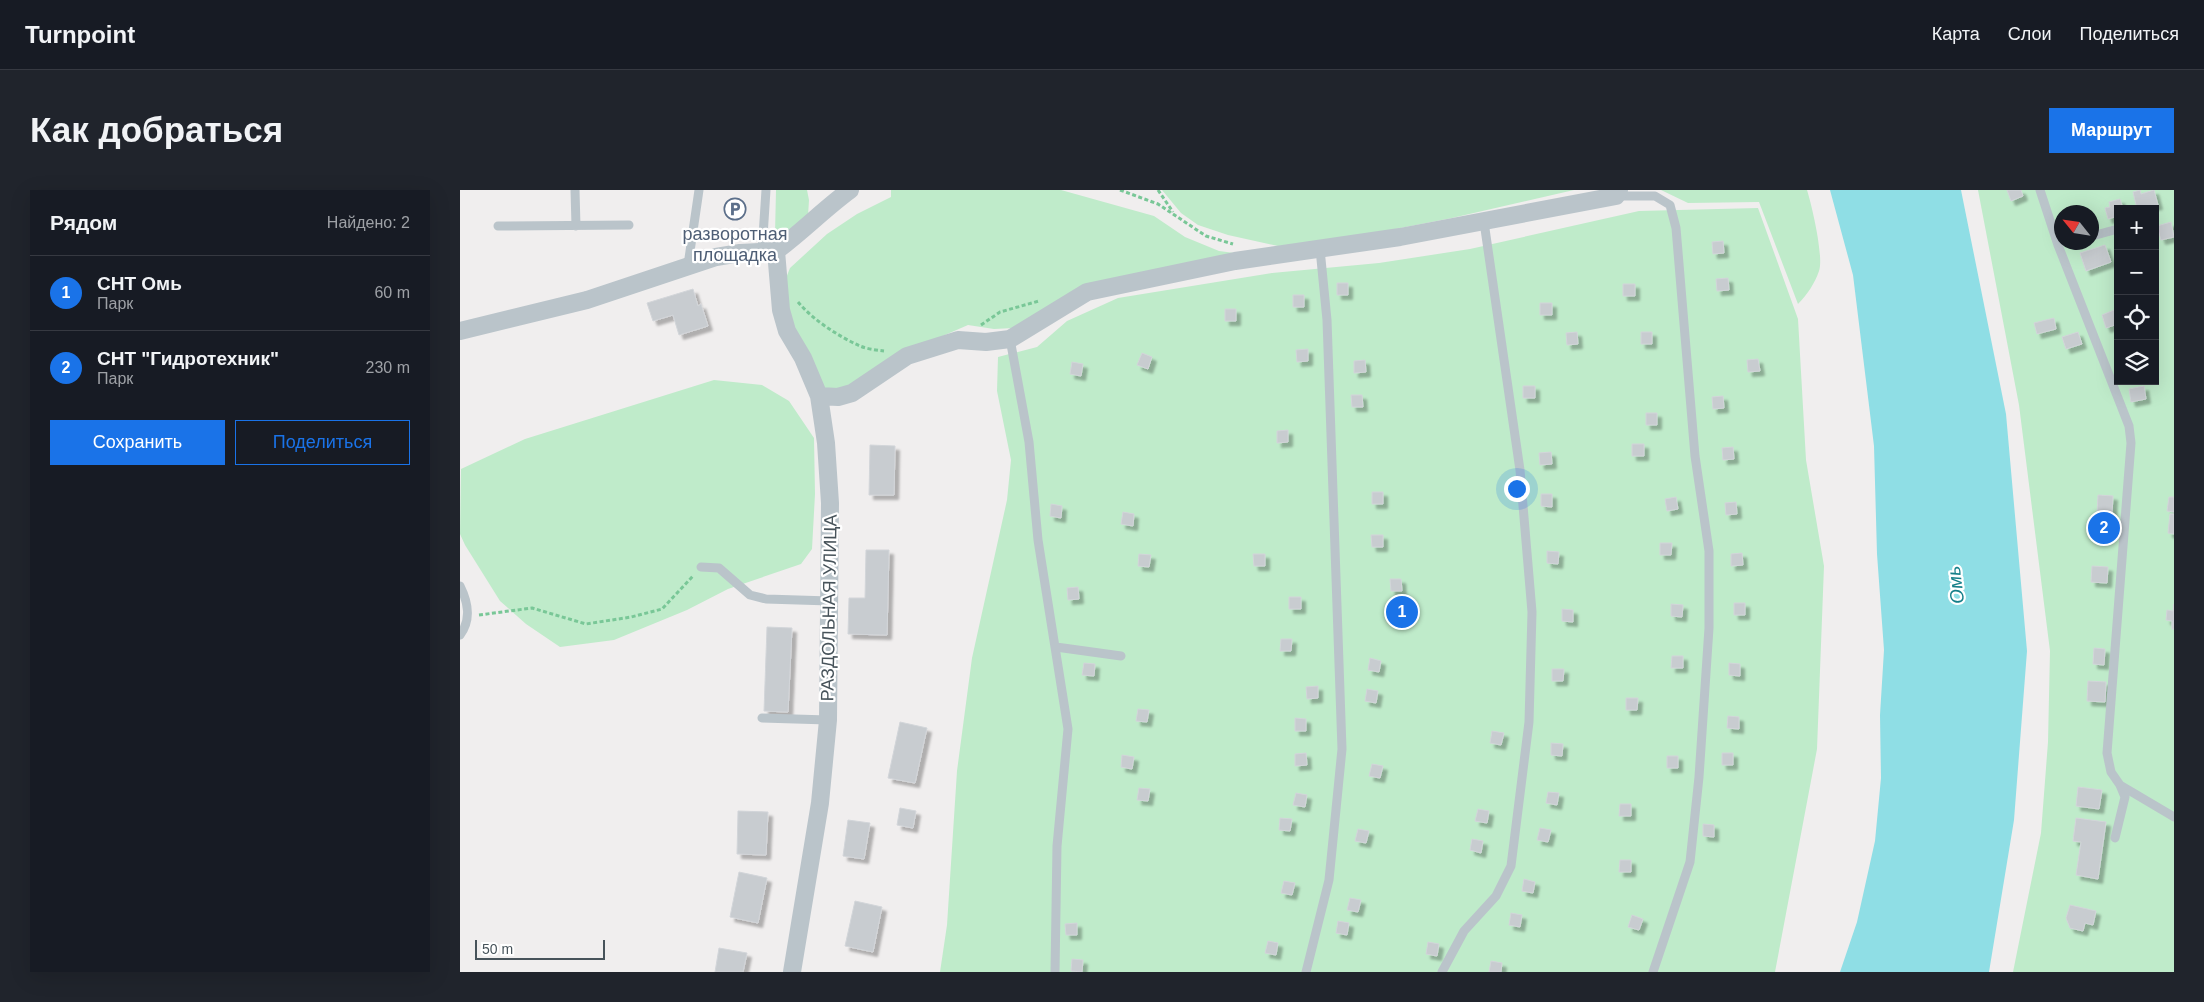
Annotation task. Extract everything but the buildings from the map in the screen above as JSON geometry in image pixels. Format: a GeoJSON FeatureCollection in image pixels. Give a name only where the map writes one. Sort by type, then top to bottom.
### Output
{"type":"FeatureCollection","features":[{"type":"Feature","properties":{"kind":"street"},"geometry":{"type":"LineString","coordinates":[[460,331],[587,300],[716,256],[769,251],[792,239],[828,205],[850,190]]}},
{"type":"Feature","properties":{"kind":"street"},"geometry":{"type":"LineString","coordinates":[[819,396],[838,397],[852,393],[907,356],[958,340],[986,342],[1010,339],[1087,292],[1235,261],[1400,238],[1618,193]]}},
{"type":"Feature","properties":{"kind":"street","name":"РАЗДОЛЬНАЯ УЛИЦА"},"geometry":{"type":"LineString","coordinates":[[769,251],[779,281],[781,310],[788,331],[803,358],[819,396],[826,443],[830,503],[828,720],[820,803],[792,972]]}},
{"type":"Feature","properties":{"kind":"lane"},"geometry":{"type":"LineString","coordinates":[[576,190],[576,226]]}},
{"type":"Feature","properties":{"kind":"lane"},"geometry":{"type":"LineString","coordinates":[[688,265],[699,190]]}},
{"type":"Feature","properties":{"kind":"lane"},"geometry":{"type":"LineString","coordinates":[[766,190],[769,251]]}},
{"type":"Feature","properties":{"kind":"lane"},"geometry":{"type":"LineString","coordinates":[[2040,190],[2054,224]]}},
{"type":"Feature","properties":{"kind":"lane"},"geometry":{"type":"LineString","coordinates":[[1618,193],[1655,196],[1670,204],[1676,228],[1695,456],[1709,551],[1710,628],[1700,777],[1690,862],[1653,972]]}},
{"type":"Feature","properties":{"kind":"lane"},"geometry":{"type":"LineString","coordinates":[[1442,972],[1464,931],[1496,896],[1511,866],[1529,722],[1532,612],[1521,480],[1484,222]]}},
{"type":"Feature","properties":{"kind":"lane"},"geometry":{"type":"LineString","coordinates":[[498,226],[629,225]]}},
{"type":"Feature","properties":{"kind":"lane"},"geometry":{"type":"LineString","coordinates":[[2099,234],[2114,230]]}},
{"type":"Feature","properties":{"kind":"lane"},"geometry":{"type":"LineString","coordinates":[[1306,972],[1329,880],[1342,749],[1327,320],[1320,249]]}},
{"type":"Feature","properties":{"kind":"lane"},"geometry":{"type":"LineString","coordinates":[[2064,250],[2129,426],[2131,443],[2107,753],[2111,772],[2120,785],[2125,797],[2115,838]]}},
{"type":"Feature","properties":{"kind":"lane"},"geometry":{"type":"LineString","coordinates":[[1010,339],[1029,442],[1038,540],[1068,729],[1057,846],[1055,972]]}},
{"type":"Feature","properties":{"kind":"lane"},"geometry":{"type":"LineString","coordinates":[[701,567],[719,568],[750,595],[766,599],[830,601]]}},
{"type":"Feature","properties":{"kind":"lane"},"geometry":{"type":"LineString","coordinates":[[460,586],[466,600],[468,616],[460,635]]}},
{"type":"Feature","properties":{"kind":"lane"},"geometry":{"type":"LineString","coordinates":[[1056,647],[1121,656]]}},
{"type":"Feature","properties":{"kind":"lane"},"geometry":{"type":"LineString","coordinates":[[762,718],[828,720]]}},
{"type":"Feature","properties":{"kind":"lane"},"geometry":{"type":"LineString","coordinates":[[2120,785],[2174,817]]}},
{"type":"Feature","properties":{"kind":"path"},"geometry":{"type":"LineString","coordinates":[[1120,190],[1158,204],[1206,236],[1241,246]]}},
{"type":"Feature","properties":{"kind":"path"},"geometry":{"type":"LineString","coordinates":[[1158,190],[1176,215]]}},
{"type":"Feature","properties":{"kind":"path"},"geometry":{"type":"LineString","coordinates":[[779,281],[805,310],[833,330],[861,346],[907,356]]}},
{"type":"Feature","properties":{"kind":"path"},"geometry":{"type":"LineString","coordinates":[[958,340],[1000,312],[1042,300]]}},
{"type":"Feature","properties":{"kind":"path"},"geometry":{"type":"LineString","coordinates":[[468,616],[532,608],[586,624],[631,617],[662,609],[701,567]]}},
{"type":"Feature","properties":{"kind":"green space"},"geometry":{"type":"Polygon","coordinates":[[[776,190],[807,190],[809,200],[808,216],[780,241],[775,234],[776,190]]]}},
{"type":"Feature","properties":{"kind":"green space"},"geometry":{"type":"Polygon","coordinates":[[[891,190],[1061,190],[1154,216],[1185,237],[1219,251],[1250,255],[1085,287],[1014,328],[994,329],[968,325],[915,348],[856,384],[831,392],[822,388],[789,322],[786,278],[790,268],[827,234],[857,214],[891,197],[891,190]]]}},
{"type":"Feature","properties":{"kind":"green space"},"geometry":{"type":"Polygon","coordinates":[[[1162,190],[1574,190],[1452,218],[1318,244],[1278,246],[1228,235],[1198,225],[1181,213],[1162,190]]]}},
{"type":"Feature","properties":{"kind":"green space"},"geometry":{"type":"Polygon","coordinates":[[[1661,190],[1807,190],[1819,243],[1820,264],[1815,280],[1805,297],[1798,304],[1759,202],[1688,203],[1661,190]]]}},
{"type":"Feature","properties":{"kind":"green space"},"geometry":{"type":"Polygon","coordinates":[[[1978,190],[2174,190],[2174,972],[2013,972],[2041,833],[2048,742],[2050,651],[2019,405],[1978,190]]]}},
{"type":"Feature","properties":{"kind":"green space"},"geometry":{"type":"Polygon","coordinates":[[[1758,208],[1798,319],[1806,460],[1824,566],[1817,749],[1775,972],[940,972],[947,925],[957,771],[972,658],[1007,500],[1011,460],[997,391],[998,357],[1037,347],[1067,321],[1118,298],[1272,273],[1379,263],[1470,249],[1639,211],[1758,208]]]}},
{"type":"Feature","properties":{"kind":"green space"},"geometry":{"type":"Polygon","coordinates":[[[714,380],[762,385],[789,401],[814,438],[815,494],[812,549],[801,564],[728,589],[687,610],[614,640],[560,647],[526,624],[500,601],[465,545],[460,534],[461,469],[525,439],[714,380]]]}},
{"type":"Feature","properties":{"kind":"water","name":"Омь"},"geometry":{"type":"Polygon","coordinates":[[[1830,190],[1961,190],[2006,414],[2027,651],[2014,820],[1989,972],[1840,972],[1857,922],[1875,841],[1881,778],[1880,715],[1884,650],[1877,554],[1874,446],[1853,275],[1830,190]]]}},
{"type":"Feature","properties":{"kind":"place","name":"разворотная площадка"},"geometry":{"type":"Point","coordinates":[735,209]}},
{"type":"Feature","properties":{"kind":"place","name":"СНТ \"Гидротехник\""},"geometry":{"type":"Point","coordinates":[2104,528]}},
{"type":"Feature","properties":{"kind":"place","name":"СНТ Омь"},"geometry":{"type":"Point","coordinates":[1402,612]}}]}
